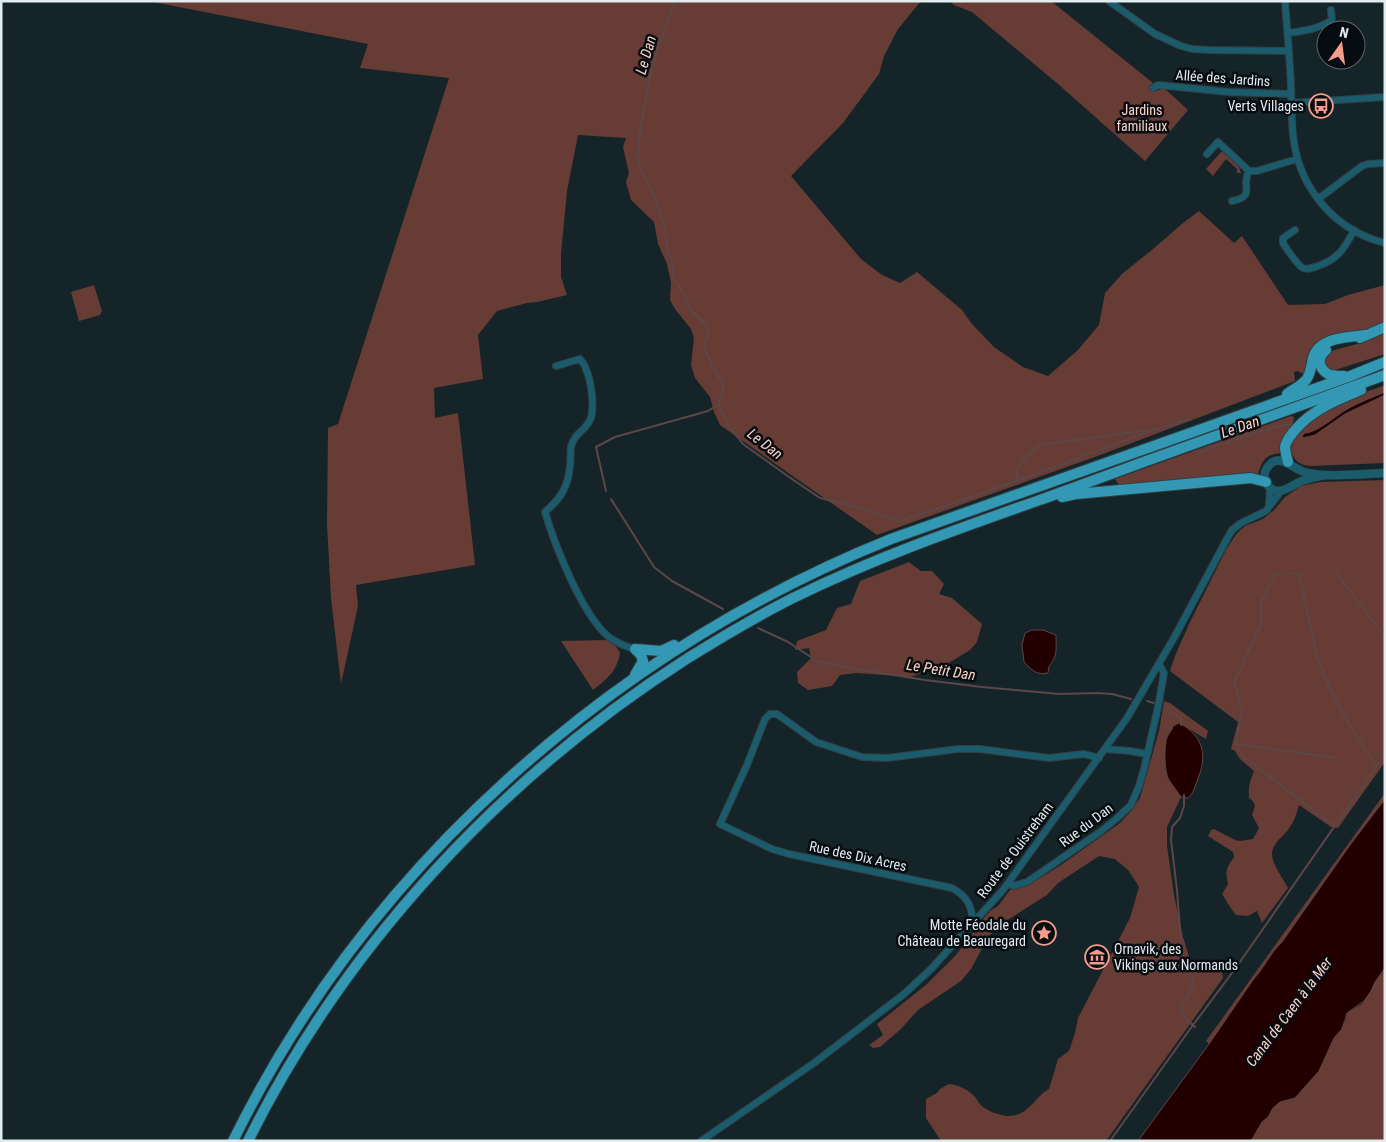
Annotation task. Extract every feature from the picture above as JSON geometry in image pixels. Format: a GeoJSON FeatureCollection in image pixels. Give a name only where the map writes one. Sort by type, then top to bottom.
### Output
{"type":"FeatureCollection","features":[{"type":"Feature","properties":{"kind":"highway"},"geometry":{"type":"LineString","coordinates":[[1348,377],[1327,374],[1320,366],[1321,354],[1330,348],[1354,341],[1385,327]]}},
{"type":"Feature","properties":{"kind":"highway"},"geometry":{"type":"LineString","coordinates":[[1280,401],[1288,393],[1301,386],[1306,380],[1316,350],[1324,344],[1339,339],[1366,335]]}},
{"type":"Feature","properties":{"kind":"highway"},"geometry":{"type":"LineString","coordinates":[[233,1141],[275,1063],[310,1007],[375,919],[412,876],[476,809],[524,764],[633,678],[731,616],[779,590],[866,549],[1348,377],[1385,362]]}},
{"type":"Feature","properties":{"kind":"highway"},"geometry":{"type":"LineString","coordinates":[[248,1141],[278,1085],[346,980],[391,922],[444,860],[488,815],[573,740],[660,676],[790,599],[875,560],[1385,374]]}},
{"type":"Feature","properties":{"kind":"highway"},"geometry":{"type":"LineString","coordinates":[[1290,465],[1285,447],[1289,438],[1310,415],[1329,403],[1385,379]]}},
{"type":"Feature","properties":{"kind":"highway"},"geometry":{"type":"LineString","coordinates":[[1032,503],[1076,494],[1251,478],[1268,485]]}},
{"type":"Feature","properties":{"kind":"highway"},"geometry":{"type":"LineString","coordinates":[[635,649],[661,651],[675,644],[684,645]]}},
{"type":"Feature","properties":{"kind":"highway"},"geometry":{"type":"LineString","coordinates":[[633,678],[642,661],[641,655],[635,649]]}},
{"type":"Feature","properties":{"kind":"street"},"geometry":{"type":"LineString","coordinates":[[1109,1],[1155,34],[1192,49],[1289,51]]}},
{"type":"Feature","properties":{"kind":"street"},"geometry":{"type":"LineString","coordinates":[[1285,1],[1294,140],[1297,159],[1307,183],[1334,217],[1354,230],[1385,243]]}},
{"type":"Feature","properties":{"kind":"street"},"geometry":{"type":"LineString","coordinates":[[1288,33],[1325,25],[1332,20],[1331,10]]}},
{"type":"Feature","properties":{"kind":"street","name":"Allée des Jardins"},"geometry":{"type":"LineString","coordinates":[[1153,88],[1158,85],[1229,92],[1291,94]]}},
{"type":"Feature","properties":{"kind":"street"},"geometry":{"type":"LineString","coordinates":[[1292,103],[1385,97]]}},
{"type":"Feature","properties":{"kind":"street"},"geometry":{"type":"LineString","coordinates":[[1207,154],[1218,142],[1249,171],[1257,171],[1297,159]]}},
{"type":"Feature","properties":{"kind":"street"},"geometry":{"type":"LineString","coordinates":[[1318,199],[1362,166],[1385,163]]}},
{"type":"Feature","properties":{"kind":"street"},"geometry":{"type":"LineString","coordinates":[[1232,201],[1242,199],[1246,194],[1245,177],[1249,171]]}},
{"type":"Feature","properties":{"kind":"street"},"geometry":{"type":"LineString","coordinates":[[1294,230],[1283,238],[1283,243],[1301,267],[1306,269],[1323,264],[1336,257],[1344,248],[1354,230]]}},
{"type":"Feature","properties":{"kind":"street"},"geometry":{"type":"LineString","coordinates":[[556,366],[580,359],[589,377],[593,401],[590,421],[577,434],[571,449],[570,467],[564,489],[557,502],[545,512],[550,529],[577,591],[594,619],[609,637],[627,647],[635,649]]}},
{"type":"Feature","properties":{"kind":"street"},"geometry":{"type":"LineString","coordinates":[[1269,506],[1268,485],[1264,475],[1268,465],[1275,461],[1281,460],[1306,472],[1325,475],[1385,474]]}},
{"type":"Feature","properties":{"kind":"street"},"geometry":{"type":"LineString","coordinates":[[1290,465],[1295,475],[1293,484]]}},
{"type":"Feature","properties":{"kind":"street"},"geometry":{"type":"LineString","coordinates":[[1268,485],[1280,491],[1286,490],[1293,484],[1306,479],[1325,475]]}},
{"type":"Feature","properties":{"kind":"street","name":"Route de Ouistreham"},"geometry":{"type":"LineString","coordinates":[[701,1141],[814,1063],[904,994],[931,969],[973,924],[1008,883],[1127,718],[1159,664],[1232,530],[1241,522],[1266,511],[1280,491]]}},
{"type":"Feature","properties":{"kind":"street","name":"Rue du Dan"},"geometry":{"type":"LineString","coordinates":[[1008,883],[1013,886],[1027,882],[1100,832],[1131,805],[1139,786],[1164,679],[1164,673],[1159,664]]}},
{"type":"Feature","properties":{"kind":"street","name":"Rue des Dix Acres"},"geometry":{"type":"LineString","coordinates":[[973,924],[972,912],[968,902],[962,893],[952,888],[789,854],[772,849],[720,824],[747,765],[765,719],[770,714],[777,714],[816,742],[862,757],[887,758],[943,750],[980,749],[1049,758],[1084,754],[1098,758]]}},
{"type":"Feature","properties":{"kind":"street"},"geometry":{"type":"LineString","coordinates":[[1105,749],[1147,754]]}},
{"type":"Feature","properties":{"kind":"green space"},"geometry":{"type":"Polygon","coordinates":[[[148,1],[921,1],[898,29],[884,56],[879,74],[843,123],[791,176],[861,259],[882,275],[900,283],[917,272],[962,310],[972,324],[994,347],[1023,367],[1048,376],[1077,351],[1099,325],[1105,293],[1122,274],[1199,211],[1234,243],[1242,236],[1288,305],[1325,304],[1348,295],[1385,285],[1385,322],[1364,332],[1327,339],[1306,375],[1297,371],[1294,372],[1295,381],[1103,454],[877,535],[720,425],[710,397],[695,378],[691,365],[694,338],[691,329],[670,300],[671,283],[667,264],[658,244],[654,222],[631,200],[626,182],[629,173],[623,147],[626,138],[578,135],[567,191],[561,254],[561,277],[567,295],[497,311],[478,335],[483,379],[434,388],[435,418],[458,413],[475,565],[356,585],[358,606],[341,684],[331,598],[327,524],[328,428],[338,424],[449,78],[360,68],[368,44],[148,1]]]}},
{"type":"Feature","properties":{"kind":"green space","name":"Jardins familiaux"},"geometry":{"type":"Polygon","coordinates":[[[949,1],[1051,1],[1153,83],[1149,86],[1156,91],[1164,88],[1188,110],[1145,161],[1058,84],[972,12],[949,1]]]}},
{"type":"Feature","properties":{"kind":"green space"},"geometry":{"type":"Polygon","coordinates":[[[1221,152],[1239,167],[1241,173],[1237,173],[1237,169],[1226,159],[1213,176],[1206,169],[1221,152]]]}},
{"type":"Feature","properties":{"kind":"green space"},"geometry":{"type":"Polygon","coordinates":[[[94,285],[102,311],[100,315],[79,321],[71,292],[94,285]]]}},
{"type":"Feature","properties":{"kind":"green space"},"geometry":{"type":"Polygon","coordinates":[[[1385,332],[1385,354],[1335,370],[1330,370],[1325,365],[1325,358],[1331,351],[1357,344],[1385,332]]]}},
{"type":"Feature","properties":{"kind":"green space"},"geometry":{"type":"Polygon","coordinates":[[[1385,385],[1385,463],[1310,466],[1295,460],[1291,446],[1294,439],[1304,428],[1328,409],[1385,385]]]}},
{"type":"Feature","properties":{"kind":"green space"},"geometry":{"type":"Polygon","coordinates":[[[1291,416],[1294,417],[1294,420],[1282,440],[1281,453],[1271,455],[1265,459],[1258,474],[1119,485],[1115,479],[1291,416]]]}},
{"type":"Feature","properties":{"kind":"green space"},"geometry":{"type":"Polygon","coordinates":[[[1385,480],[1385,762],[1338,828],[1331,827],[1299,805],[1293,822],[1277,842],[1272,855],[1276,867],[1288,888],[1262,923],[1257,911],[1248,916],[1236,915],[1222,894],[1228,884],[1227,870],[1234,857],[1233,852],[1208,836],[1211,830],[1214,829],[1235,840],[1253,839],[1259,828],[1252,815],[1255,806],[1249,798],[1250,784],[1254,771],[1231,749],[1238,722],[1170,671],[1175,656],[1226,550],[1237,533],[1245,526],[1263,519],[1285,497],[1301,486],[1320,482],[1385,480]]]}},
{"type":"Feature","properties":{"kind":"green space"},"geometry":{"type":"Polygon","coordinates":[[[909,562],[921,571],[932,571],[944,584],[939,594],[952,598],[982,624],[977,642],[970,650],[947,664],[911,677],[857,673],[840,675],[832,686],[808,690],[798,683],[797,672],[811,658],[809,648],[795,650],[797,641],[826,630],[837,608],[851,604],[860,581],[909,562]]]}},
{"type":"Feature","properties":{"kind":"green space"},"geometry":{"type":"Polygon","coordinates":[[[607,640],[613,643],[620,652],[619,658],[611,674],[593,690],[561,641],[607,640]]]}},
{"type":"Feature","properties":{"kind":"green space"},"geometry":{"type":"Polygon","coordinates":[[[1164,701],[1170,703],[1208,731],[1206,739],[1179,723],[1168,736],[1166,763],[1168,779],[1181,797],[1167,827],[1167,846],[1174,895],[1191,963],[1202,969],[1221,965],[1223,978],[1106,1141],[941,1141],[926,1118],[926,1099],[949,1084],[967,1090],[987,1109],[1007,1116],[1016,1115],[1026,1110],[1040,1095],[1049,1089],[1058,1059],[1069,1051],[1078,1018],[1130,918],[1139,887],[1129,871],[1115,859],[1099,856],[1058,883],[1047,895],[994,930],[971,969],[961,981],[918,1010],[901,1029],[880,1047],[873,1048],[869,1045],[883,1035],[877,1024],[927,984],[956,955],[984,918],[998,906],[1010,890],[1027,886],[1061,865],[1120,823],[1131,811],[1140,798],[1159,731],[1164,701]]]}},
{"type":"Feature","properties":{"kind":"green space"},"geometry":{"type":"Polygon","coordinates":[[[1385,793],[1385,799],[1350,845],[1283,942],[1253,980],[1209,1044],[1206,1041],[1385,793]]]}},
{"type":"Feature","properties":{"kind":"green space"},"geometry":{"type":"Polygon","coordinates":[[[1385,968],[1385,1141],[1251,1141],[1273,1108],[1280,1102],[1295,1098],[1319,1071],[1334,1038],[1346,1020],[1347,1013],[1362,1004],[1385,968]]]}},
{"type":"Feature","properties":{"kind":"water"},"geometry":{"type":"Polygon","coordinates":[[[1385,392],[1385,395],[1345,414],[1315,435],[1303,438],[1302,436],[1305,433],[1316,430],[1349,408],[1385,392]]]}},
{"type":"Feature","properties":{"kind":"water"},"geometry":{"type":"Polygon","coordinates":[[[1032,630],[1043,630],[1056,635],[1055,655],[1049,666],[1048,673],[1035,672],[1024,662],[1022,645],[1025,633],[1032,630]]]}},
{"type":"Feature","properties":{"kind":"water"},"geometry":{"type":"Polygon","coordinates":[[[1179,723],[1199,740],[1203,755],[1194,790],[1188,798],[1181,797],[1170,782],[1165,765],[1167,737],[1173,726],[1179,723]]]}},
{"type":"Feature","properties":{"kind":"water","name":"Canal de Caen à la Mer"},"geometry":{"type":"Polygon","coordinates":[[[1385,799],[1385,968],[1364,1001],[1347,1013],[1342,1029],[1334,1038],[1319,1071],[1295,1098],[1280,1102],[1273,1108],[1251,1141],[1138,1141],[1209,1044],[1274,950],[1282,942],[1350,845],[1385,799]]]}},
{"type":"Feature","properties":{"kind":"waterway","name":"Le Dan"},"geometry":{"type":"LineString","coordinates":[[675,1],[651,72],[640,130],[639,166],[652,191],[664,226],[673,266],[673,278],[685,295],[689,308],[706,325],[708,335],[704,346],[713,368],[723,384],[723,392],[719,400],[720,409],[728,425],[743,444],[820,498],[900,521],[1039,473],[1147,432],[1189,419]]}},
{"type":"Feature","properties":{"kind":"waterway","name":"Le Petit Dan"},"geometry":{"type":"LineString","coordinates":[[606,491],[596,447],[615,437],[708,411],[719,404]]}},
{"type":"Feature","properties":{"kind":"waterway","name":"Le Dan"},"geometry":{"type":"LineString","coordinates":[[1197,453],[1260,431],[1291,425]]}},
{"type":"Feature","properties":{"kind":"waterway","name":"Le Dan"},"geometry":{"type":"LineString","coordinates":[[1018,480],[1018,468],[1040,445],[1148,430]]}},
{"type":"Feature","properties":{"kind":"waterway","name":"Le Petit Dan"},"geometry":{"type":"LineString","coordinates":[[611,499],[654,567],[672,581],[723,609]]}},
{"type":"Feature","properties":{"kind":"waterway"},"geometry":{"type":"LineString","coordinates":[[1283,573],[1277,573],[1261,602],[1261,624],[1243,666],[1234,681],[1242,708],[1236,744],[1244,757],[1333,825]]}},
{"type":"Feature","properties":{"kind":"waterway"},"geometry":{"type":"LineString","coordinates":[[1291,573],[1299,574],[1317,657],[1332,693],[1353,731],[1376,765]]}},
{"type":"Feature","properties":{"kind":"waterway"},"geometry":{"type":"LineString","coordinates":[[1336,573],[1385,637]]}},
{"type":"Feature","properties":{"kind":"waterway","name":"Le Petit Dan"},"geometry":{"type":"LineString","coordinates":[[758,628],[788,642],[817,661],[845,667],[982,687],[1059,694],[1112,694],[1131,699]]}},
{"type":"Feature","properties":{"kind":"waterway","name":"Le Petit Dan"},"geometry":{"type":"LineString","coordinates":[[1147,701],[1154,703]]}},
{"type":"Feature","properties":{"kind":"waterway","name":"Le Petit Dan"},"geometry":{"type":"LineString","coordinates":[[1166,707],[1181,719],[1181,725]]}},
{"type":"Feature","properties":{"kind":"waterway"},"geometry":{"type":"LineString","coordinates":[[1236,744],[1337,758]]}},
{"type":"Feature","properties":{"kind":"waterway"},"geometry":{"type":"LineString","coordinates":[[1110,1141],[1235,969],[1385,754]]}},
{"type":"Feature","properties":{"kind":"waterway","name":"Le Petit Dan"},"geometry":{"type":"LineString","coordinates":[[1184,795],[1184,806],[1180,818],[1172,827],[1171,840],[1182,956],[1193,979],[1193,985],[1181,1008],[1184,1017],[1195,1027]]}},
{"type":"Feature","properties":{"kind":"place","name":"Verts Villages"},"geometry":{"type":"Point","coordinates":[1321,106]}},
{"type":"Feature","properties":{"kind":"place","name":"Motte Féodale du Château de Beauregard"},"geometry":{"type":"Point","coordinates":[1044,933]}},
{"type":"Feature","properties":{"kind":"place","name":"Ornavik, des Vikings aux Normands"},"geometry":{"type":"Point","coordinates":[1097,957]}}]}
